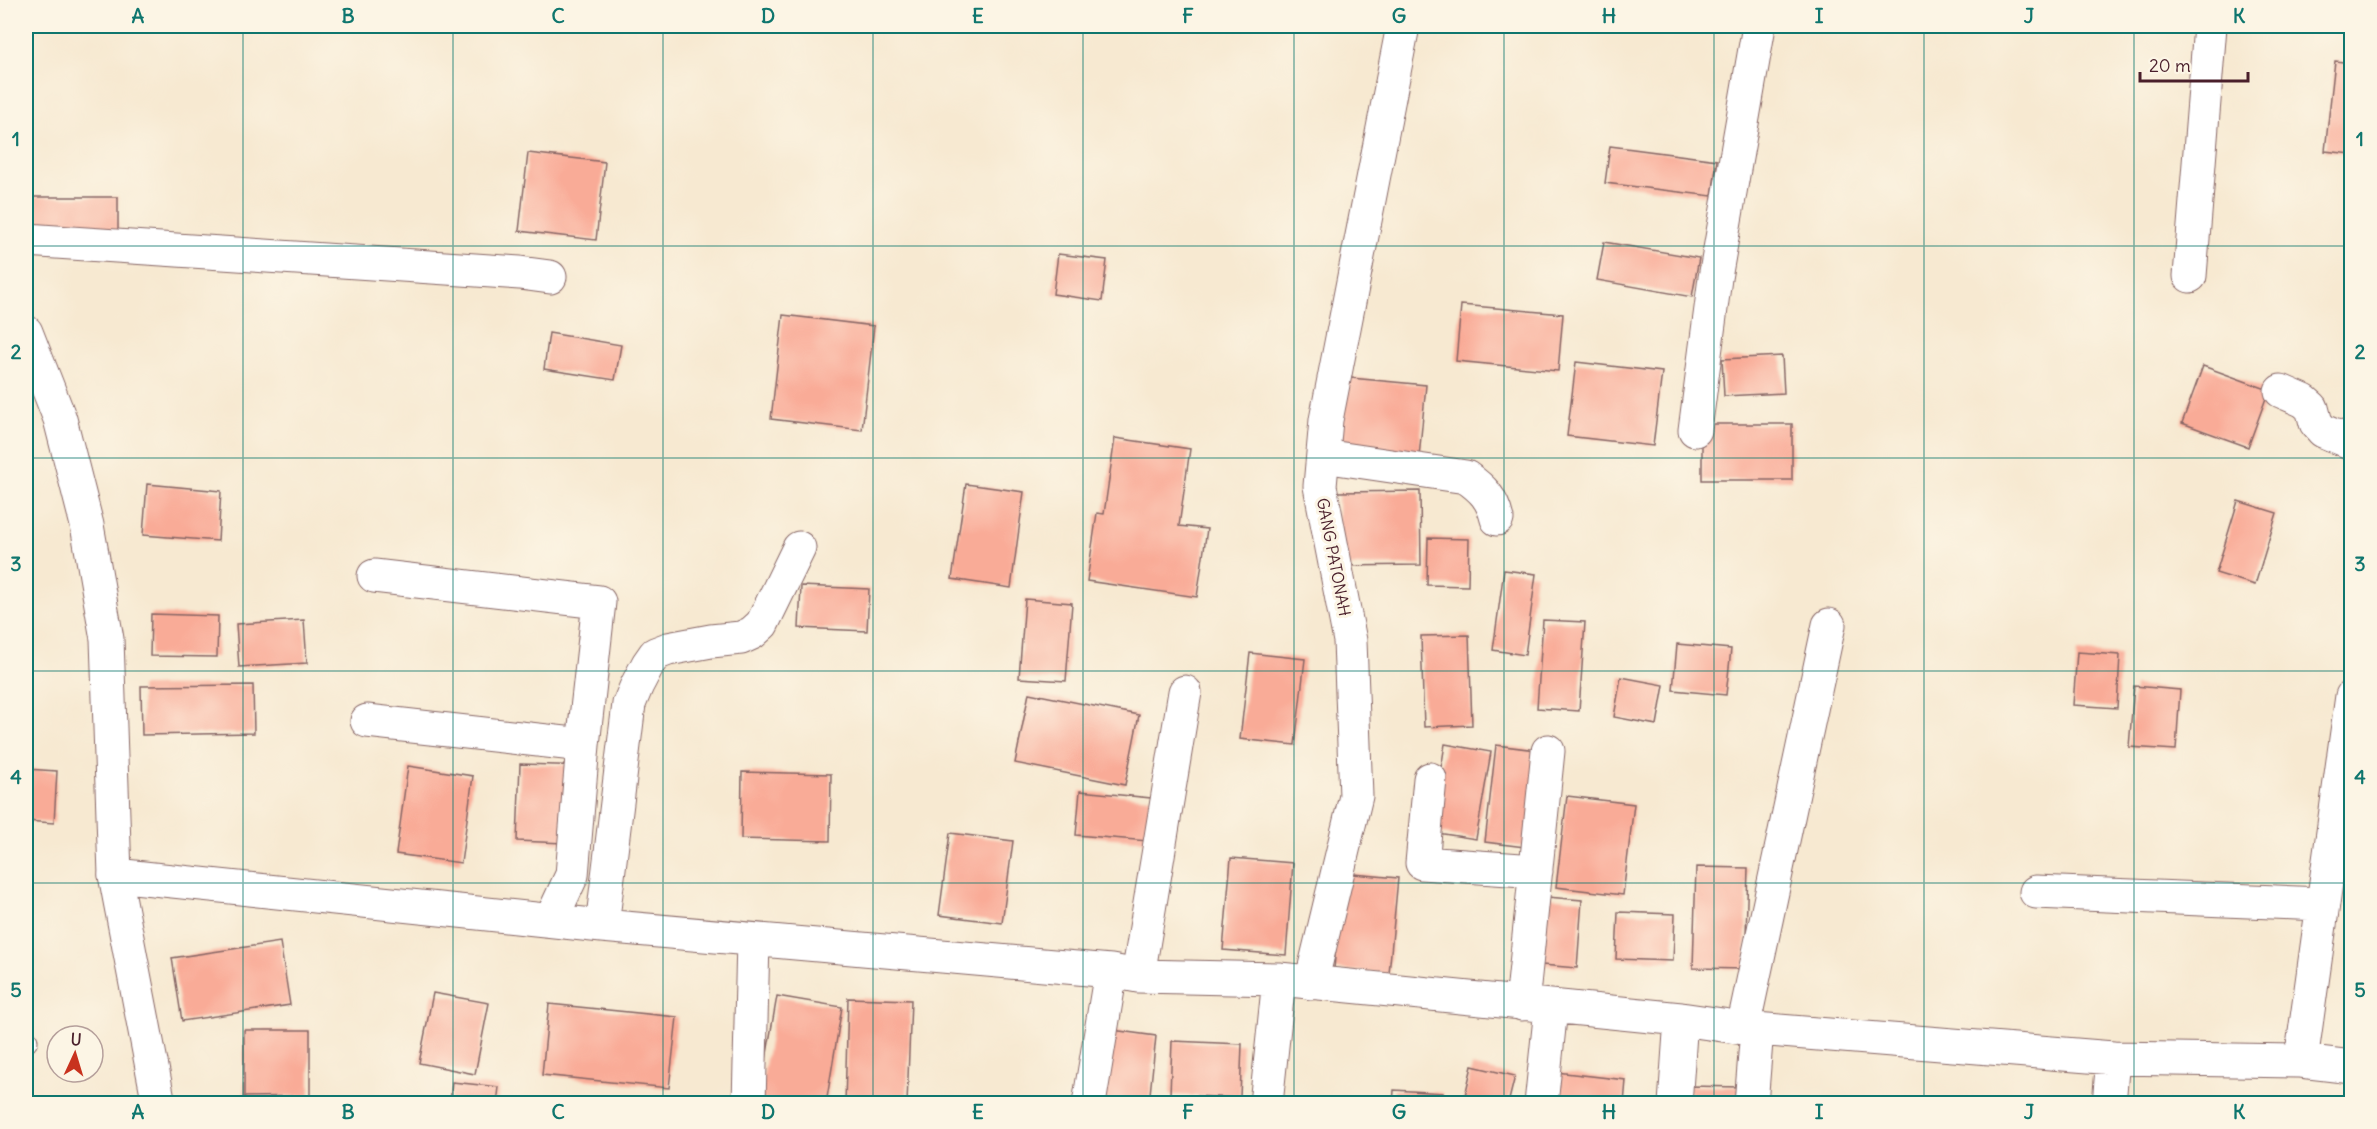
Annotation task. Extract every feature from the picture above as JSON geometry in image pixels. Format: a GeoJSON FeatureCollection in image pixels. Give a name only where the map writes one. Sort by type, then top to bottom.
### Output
{"type":"FeatureCollection","features":[{"type":"Feature","properties":{"kind":"street","name":"GANG PATONAH"},"geometry":{"type":"LineString","coordinates":[[1311,982],[1356,796],[1350,641],[1320,486],[1326,420],[1403,26]]}},
{"type":"Feature","properties":{"kind":"street"},"geometry":{"type":"LineString","coordinates":[[1695,429],[1715,278],[1759,26]]}},
{"type":"Feature","properties":{"kind":"street"},"geometry":{"type":"LineString","coordinates":[[2190,276],[2210,26]]}},
{"type":"Feature","properties":{"kind":"street"},"geometry":{"type":"LineString","coordinates":[[26,240],[520,273],[550,277]]}},
{"type":"Feature","properties":{"kind":"street"},"geometry":{"type":"LineString","coordinates":[[26,332],[60,419],[87,525],[107,639],[115,874],[159,1104]]}},
{"type":"Feature","properties":{"kind":"street"},"geometry":{"type":"LineString","coordinates":[[2281,391],[2304,401],[2312,408],[2316,423],[2323,431],[2352,442]]}},
{"type":"Feature","properties":{"kind":"street"},"geometry":{"type":"LineString","coordinates":[[1323,456],[1466,477],[1484,490],[1493,502],[1497,519]]}},
{"type":"Feature","properties":{"kind":"street"},"geometry":{"type":"LineString","coordinates":[[602,926],[629,704],[648,664],[655,654],[668,650],[711,641],[741,638],[752,633],[762,624],[799,548]]}},
{"type":"Feature","properties":{"kind":"street"},"geometry":{"type":"LineString","coordinates":[[374,576],[599,602],[583,745],[572,876],[551,920]]}},
{"type":"Feature","properties":{"kind":"street"},"geometry":{"type":"LineString","coordinates":[[1751,1104],[1750,1029],[1829,625]]}},
{"type":"Feature","properties":{"kind":"street"},"geometry":{"type":"LineString","coordinates":[[1089,1104],[1124,974],[1185,692]]}},
{"type":"Feature","properties":{"kind":"street"},"geometry":{"type":"LineString","coordinates":[[2301,1061],[2352,696]]}},
{"type":"Feature","properties":{"kind":"street"},"geometry":{"type":"LineString","coordinates":[[367,721],[583,745]]}},
{"type":"Feature","properties":{"kind":"street"},"geometry":{"type":"LineString","coordinates":[[1541,1104],[1537,1006],[1536,872],[1548,751]]}},
{"type":"Feature","properties":{"kind":"street"},"geometry":{"type":"LineString","coordinates":[[1430,780],[1422,864],[1536,872]]}},
{"type":"Feature","properties":{"kind":"street"},"geometry":{"type":"LineString","coordinates":[[115,874],[602,926],[1124,974],[1279,979],[1681,1019],[1750,1029],[2113,1058],[2301,1061],[2352,1067]]}},
{"type":"Feature","properties":{"kind":"street"},"geometry":{"type":"LineString","coordinates":[[2036,892],[2322,904]]}},
{"type":"Feature","properties":{"kind":"street"},"geometry":{"type":"LineString","coordinates":[[749,1104],[753,940]]}},
{"type":"Feature","properties":{"kind":"street"},"geometry":{"type":"LineString","coordinates":[[1266,1104],[1279,979]]}},
{"type":"Feature","properties":{"kind":"street"},"geometry":{"type":"LineString","coordinates":[[1675,1104],[1681,1019]]}},
{"type":"Feature","properties":{"kind":"street"},"geometry":{"type":"LineString","coordinates":[[2109,1104],[2113,1058]]}},
{"type":"Feature","properties":{"kind":"building"},"geometry":{"type":"Polygon","coordinates":[[[2335,61],[2352,63],[2352,154],[2325,151],[2335,61]]]}},
{"type":"Feature","properties":{"kind":"building"},"geometry":{"type":"Polygon","coordinates":[[[1610,146],[1717,160],[1712,196],[1605,183],[1610,146]]]}},
{"type":"Feature","properties":{"kind":"building"},"geometry":{"type":"Polygon","coordinates":[[[528,153],[605,162],[596,240],[519,231],[528,153]]]}},
{"type":"Feature","properties":{"kind":"building"},"geometry":{"type":"Polygon","coordinates":[[[34,197],[118,197],[118,231],[35,231],[34,197]]]}},
{"type":"Feature","properties":{"kind":"building"},"geometry":{"type":"Polygon","coordinates":[[[1604,242],[1699,258],[1692,297],[1597,280],[1604,242]]]}},
{"type":"Feature","properties":{"kind":"building"},"geometry":{"type":"Polygon","coordinates":[[[1058,254],[1107,260],[1102,301],[1053,294],[1058,254]]]}},
{"type":"Feature","properties":{"kind":"building"},"geometry":{"type":"Polygon","coordinates":[[[1461,305],[1563,314],[1558,371],[1456,361],[1461,305]]]}},
{"type":"Feature","properties":{"kind":"building"},"geometry":{"type":"Polygon","coordinates":[[[783,315],[874,326],[862,430],[771,419],[783,315]]]}},
{"type":"Feature","properties":{"kind":"building"},"geometry":{"type":"Polygon","coordinates":[[[549,333],[621,345],[615,380],[544,369],[549,333]]]}},
{"type":"Feature","properties":{"kind":"building"},"geometry":{"type":"Polygon","coordinates":[[[1782,356],[1784,393],[1724,396],[1722,359],[1782,356]]]}},
{"type":"Feature","properties":{"kind":"building"},"geometry":{"type":"Polygon","coordinates":[[[1576,362],[1662,372],[1653,446],[1567,436],[1576,362]]]}},
{"type":"Feature","properties":{"kind":"building"},"geometry":{"type":"Polygon","coordinates":[[[2203,366],[2269,390],[2248,447],[2182,423],[2203,366]]]}},
{"type":"Feature","properties":{"kind":"building"},"geometry":{"type":"Polygon","coordinates":[[[1340,377],[1426,385],[1419,457],[1333,449],[1340,377]]]}},
{"type":"Feature","properties":{"kind":"building"},"geometry":{"type":"Polygon","coordinates":[[[1702,424],[1792,424],[1792,480],[1702,480],[1702,424]]]}},
{"type":"Feature","properties":{"kind":"building"},"geometry":{"type":"Polygon","coordinates":[[[1115,438],[1190,449],[1179,526],[1207,529],[1197,597],[1087,581],[1097,513],[1104,514],[1115,438]]]}},
{"type":"Feature","properties":{"kind":"building"},"geometry":{"type":"Polygon","coordinates":[[[147,484],[221,491],[218,541],[143,535],[147,484]]]}},
{"type":"Feature","properties":{"kind":"building"},"geometry":{"type":"Polygon","coordinates":[[[966,484],[1024,492],[1011,588],[952,579],[966,484]]]}},
{"type":"Feature","properties":{"kind":"building"},"geometry":{"type":"Polygon","coordinates":[[[1420,491],[1421,565],[1339,566],[1338,492],[1420,491]]]}},
{"type":"Feature","properties":{"kind":"building"},"geometry":{"type":"Polygon","coordinates":[[[2238,501],[2277,513],[2255,585],[2216,573],[2238,501]]]}},
{"type":"Feature","properties":{"kind":"building"},"geometry":{"type":"Polygon","coordinates":[[[1428,538],[1469,539],[1468,586],[1427,585],[1428,538]]]}},
{"type":"Feature","properties":{"kind":"building"},"geometry":{"type":"Polygon","coordinates":[[[1504,570],[1536,574],[1525,655],[1493,650],[1504,570]]]}},
{"type":"Feature","properties":{"kind":"building"},"geometry":{"type":"Polygon","coordinates":[[[801,586],[869,589],[867,631],[799,628],[801,586]]]}},
{"type":"Feature","properties":{"kind":"building"},"geometry":{"type":"Polygon","coordinates":[[[1025,599],[1072,603],[1066,681],[1019,678],[1025,599]]]}},
{"type":"Feature","properties":{"kind":"building"},"geometry":{"type":"Polygon","coordinates":[[[151,614],[218,616],[217,657],[150,656],[151,614]]]}},
{"type":"Feature","properties":{"kind":"building"},"geometry":{"type":"Polygon","coordinates":[[[304,620],[307,663],[239,667],[236,624],[304,620]]]}},
{"type":"Feature","properties":{"kind":"building"},"geometry":{"type":"Polygon","coordinates":[[[1543,620],[1585,622],[1579,711],[1537,708],[1543,620]]]}},
{"type":"Feature","properties":{"kind":"building"},"geometry":{"type":"Polygon","coordinates":[[[1469,635],[1472,725],[1424,727],[1421,636],[1469,635]]]}},
{"type":"Feature","properties":{"kind":"building"},"geometry":{"type":"Polygon","coordinates":[[[1677,644],[1731,649],[1726,695],[1673,690],[1677,644]]]}},
{"type":"Feature","properties":{"kind":"building"},"geometry":{"type":"Polygon","coordinates":[[[2077,652],[2120,655],[2117,708],[2073,705],[2077,652]]]}},
{"type":"Feature","properties":{"kind":"building"},"geometry":{"type":"Polygon","coordinates":[[[1250,653],[1305,659],[1295,745],[1240,739],[1250,653]]]}},
{"type":"Feature","properties":{"kind":"building"},"geometry":{"type":"Polygon","coordinates":[[[1621,677],[1664,685],[1657,725],[1614,717],[1621,677]]]}},
{"type":"Feature","properties":{"kind":"building"},"geometry":{"type":"Polygon","coordinates":[[[253,685],[254,733],[142,735],[141,686],[253,685]]]}},
{"type":"Feature","properties":{"kind":"building"},"geometry":{"type":"Polygon","coordinates":[[[2134,686],[2180,690],[2176,750],[2129,747],[2134,686]]]}},
{"type":"Feature","properties":{"kind":"building"},"geometry":{"type":"Polygon","coordinates":[[[1029,693],[1139,715],[1125,785],[1015,763],[1029,693]]]}},
{"type":"Feature","properties":{"kind":"building"},"geometry":{"type":"Polygon","coordinates":[[[1445,744],[1491,752],[1476,839],[1431,832],[1445,744]]]}},
{"type":"Feature","properties":{"kind":"building"},"geometry":{"type":"Polygon","coordinates":[[[1496,745],[1544,751],[1533,848],[1485,842],[1496,745]]]}},
{"type":"Feature","properties":{"kind":"building"},"geometry":{"type":"Polygon","coordinates":[[[520,764],[591,766],[588,844],[517,841],[520,764]]]}},
{"type":"Feature","properties":{"kind":"building"},"geometry":{"type":"Polygon","coordinates":[[[408,766],[473,776],[461,863],[396,854],[408,766]]]}},
{"type":"Feature","properties":{"kind":"building"},"geometry":{"type":"Polygon","coordinates":[[[26,769],[57,771],[54,823],[26,821],[26,769]]]}},
{"type":"Feature","properties":{"kind":"building"},"geometry":{"type":"Polygon","coordinates":[[[742,772],[831,774],[830,841],[741,839],[742,772]]]}},
{"type":"Feature","properties":{"kind":"building"},"geometry":{"type":"Polygon","coordinates":[[[1080,791],[1151,798],[1148,841],[1076,835],[1080,791]]]}},
{"type":"Feature","properties":{"kind":"building"},"geometry":{"type":"Polygon","coordinates":[[[1567,796],[1634,804],[1623,895],[1556,887],[1567,796]]]}},
{"type":"Feature","properties":{"kind":"building"},"geometry":{"type":"Polygon","coordinates":[[[950,833],[1013,841],[1002,923],[939,915],[950,833]]]}},
{"type":"Feature","properties":{"kind":"building"},"geometry":{"type":"Polygon","coordinates":[[[1231,858],[1293,863],[1286,955],[1223,950],[1231,858]]]}},
{"type":"Feature","properties":{"kind":"building"},"geometry":{"type":"Polygon","coordinates":[[[1696,867],[1748,868],[1745,969],[1693,968],[1696,867]]]}},
{"type":"Feature","properties":{"kind":"building"},"geometry":{"type":"Polygon","coordinates":[[[1342,873],[1398,878],[1389,974],[1334,969],[1342,873]]]}},
{"type":"Feature","properties":{"kind":"building"},"geometry":{"type":"Polygon","coordinates":[[[1547,897],[1582,900],[1577,968],[1542,965],[1547,897]]]}},
{"type":"Feature","properties":{"kind":"building"},"geometry":{"type":"Polygon","coordinates":[[[1618,912],[1675,914],[1673,961],[1616,959],[1618,912]]]}},
{"type":"Feature","properties":{"kind":"building"},"geometry":{"type":"Polygon","coordinates":[[[280,942],[290,1005],[182,1021],[172,958],[280,942]]]}},
{"type":"Feature","properties":{"kind":"building"},"geometry":{"type":"Polygon","coordinates":[[[433,993],[489,1003],[475,1074],[419,1063],[433,993]]]}},
{"type":"Feature","properties":{"kind":"building"},"geometry":{"type":"Polygon","coordinates":[[[777,996],[842,1007],[826,1104],[782,1104],[759,1100],[777,996]]]}},
{"type":"Feature","properties":{"kind":"building"},"geometry":{"type":"Polygon","coordinates":[[[848,998],[911,1000],[907,1104],[845,1104],[848,998]]]}},
{"type":"Feature","properties":{"kind":"building"},"geometry":{"type":"Polygon","coordinates":[[[549,1004],[677,1017],[669,1088],[542,1075],[549,1004]]]}},
{"type":"Feature","properties":{"kind":"building"},"geometry":{"type":"Polygon","coordinates":[[[244,1030],[310,1030],[310,1096],[244,1097],[244,1030]]]}},
{"type":"Feature","properties":{"kind":"building"},"geometry":{"type":"Polygon","coordinates":[[[1112,1030],[1156,1036],[1149,1104],[1103,1104],[1112,1030]]]}},
{"type":"Feature","properties":{"kind":"building"},"geometry":{"type":"Polygon","coordinates":[[[1172,1041],[1242,1044],[1240,1098],[1170,1095],[1172,1041]]]}},
{"type":"Feature","properties":{"kind":"building"},"geometry":{"type":"Polygon","coordinates":[[[1472,1066],[1515,1076],[1508,1104],[1463,1104],[1472,1066]]]}},
{"type":"Feature","properties":{"kind":"building"},"geometry":{"type":"Polygon","coordinates":[[[1556,1072],[1626,1080],[1624,1104],[1553,1104],[1556,1072]]]}},
{"type":"Feature","properties":{"kind":"building"},"geometry":{"type":"Polygon","coordinates":[[[452,1082],[499,1087],[497,1104],[450,1104],[452,1082]]]}},
{"type":"Feature","properties":{"kind":"building"},"geometry":{"type":"Polygon","coordinates":[[[1689,1086],[1740,1087],[1739,1104],[1689,1104],[1689,1086]]]}},
{"type":"Feature","properties":{"kind":"building"},"geometry":{"type":"Polygon","coordinates":[[[1394,1090],[1443,1093],[1442,1104],[1393,1104],[1394,1090]]]}}]}
